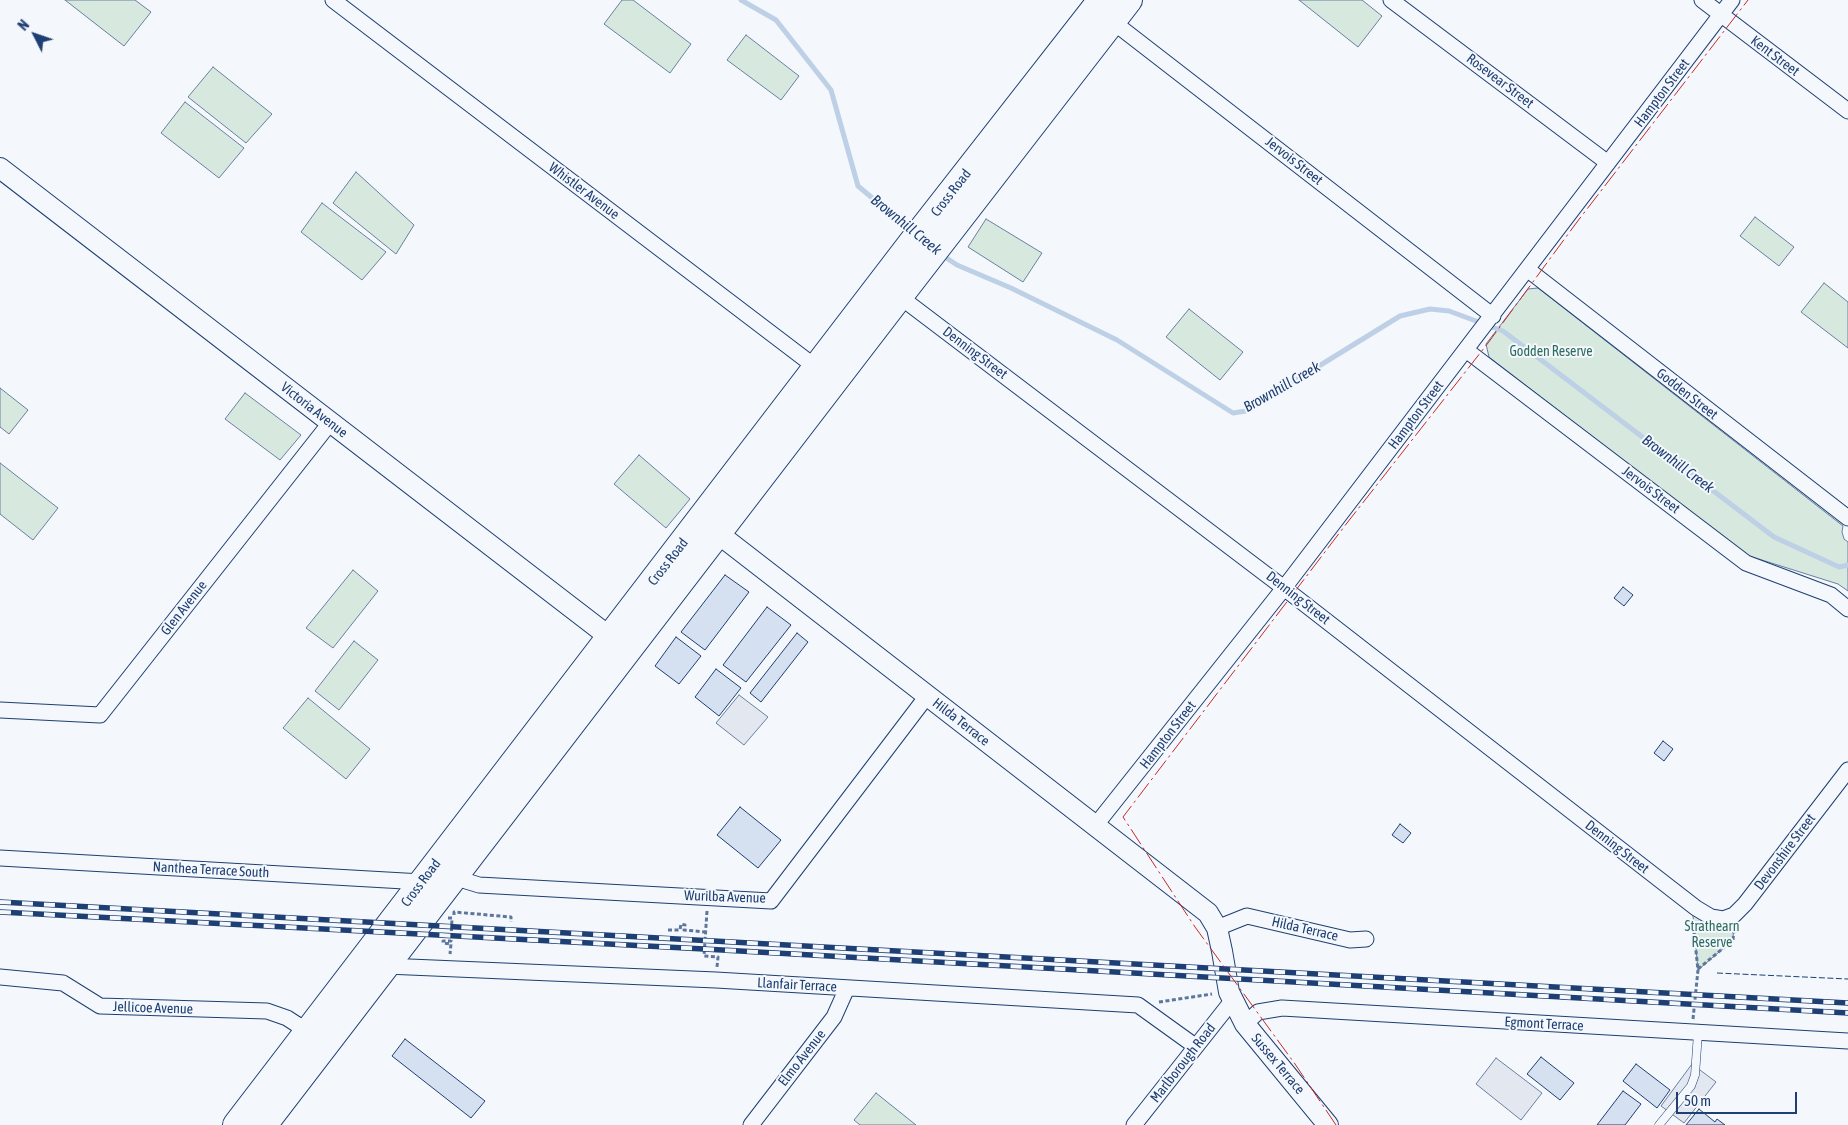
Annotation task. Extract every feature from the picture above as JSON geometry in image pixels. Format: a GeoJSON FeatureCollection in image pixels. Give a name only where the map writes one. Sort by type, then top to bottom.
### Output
{"type":"FeatureCollection","features":[{"type":"Feature","properties":{"kind":"highway","name":"Cross Road"},"geometry":{"type":"LineString","coordinates":[[236,1125],[422,882],[618,644],[826,376],[926,243],[1098,7],[1129,0]]}},
{"type":"Feature","properties":{"kind":"highway","name":"Cross Road"},"geometry":{"type":"LineString","coordinates":[[264,1125],[456,874],[618,644]]}},
{"type":"Feature","properties":{"kind":"street","name":"Whistler Avenue"},"geometry":{"type":"LineString","coordinates":[[333,0],[826,376]]}},
{"type":"Feature","properties":{"kind":"street","name":"Rosevear Street"},"geometry":{"type":"LineString","coordinates":[[1391,0],[1608,163]]}},
{"type":"Feature","properties":{"kind":"street","name":"Kent Street"},"geometry":{"type":"LineString","coordinates":[[1702,0],[1848,111]]}},
{"type":"Feature","properties":{"kind":"street","name":"Hampton Street"},"geometry":{"type":"LineString","coordinates":[[1096,826],[1284,588],[1732,0]]}},
{"type":"Feature","properties":{"kind":"street","name":"Jervois Street"},"geometry":{"type":"LineString","coordinates":[[1098,7],[1488,321]]}},
{"type":"Feature","properties":{"kind":"street","name":"Victoria Avenue"},"geometry":{"type":"LineString","coordinates":[[2,173],[618,644]]}},
{"type":"Feature","properties":{"kind":"street","name":"Godden Street"},"geometry":{"type":"LineString","coordinates":[[1527,270],[1848,518]]}},
{"type":"Feature","properties":{"kind":"street","name":"Denning Street"},"geometry":{"type":"LineString","coordinates":[[891,289],[1284,588],[1692,905],[1711,917],[1723,919],[1734,915]]}},
{"type":"Feature","properties":{"kind":"street","name":"Jervois Street"},"geometry":{"type":"LineString","coordinates":[[1466,350],[1746,563],[1831,595],[1848,609]]}},
{"type":"Feature","properties":{"kind":"street","name":"Glen Avenue"},"geometry":{"type":"LineString","coordinates":[[0,710],[100,715],[330,423]]}},
{"type":"Feature","properties":{"kind":"street","name":"Hilda Terrace"},"geometry":{"type":"LineString","coordinates":[[709,527],[1208,914],[1217,928],[1230,996]]}},
{"type":"Feature","properties":{"kind":"street","name":"Wurilba Avenue"},"geometry":{"type":"LineString","coordinates":[[456,874],[466,881],[479,884],[772,901],[927,696]]}},
{"type":"Feature","properties":{"kind":"street","name":"Devonshire Street"},"geometry":{"type":"LineString","coordinates":[[1734,915],[1745,904],[1848,770]]}},
{"type":"Feature","properties":{"kind":"street","name":"Nanthea Terrace South"},"geometry":{"type":"LineString","coordinates":[[0,858],[422,882]]}},
{"type":"Feature","properties":{"kind":"street","name":"Hilda Terrace"},"geometry":{"type":"LineString","coordinates":[[1217,928],[1247,916],[1350,940],[1366,939]]}},
{"type":"Feature","properties":{"kind":"street","name":"Llanfair Terrace"},"geometry":{"type":"LineString","coordinates":[[386,966],[716,980],[1138,1004]]}},
{"type":"Feature","properties":{"kind":"street","name":"Jellicoe Avenue"},"geometry":{"type":"LineString","coordinates":[[0,977],[63,983],[100,1006],[267,1011],[287,1018],[308,1031]]}},
{"type":"Feature","properties":{"kind":"street","name":"Elmo Avenue"},"geometry":{"type":"LineString","coordinates":[[751,1125],[834,1017],[847,988]]}},
{"type":"Feature","properties":{"kind":"street","name":"Sussex Terrace"},"geometry":{"type":"LineString","coordinates":[[1230,996],[1245,1024],[1328,1125]]}},
{"type":"Feature","properties":{"kind":"street","name":"Marlborough Road"},"geometry":{"type":"LineString","coordinates":[[1134,1125],[1195,1046],[1230,996]]}},
{"type":"Feature","properties":{"kind":"street"},"geometry":{"type":"LineString","coordinates":[[1138,1004],[1195,1046]]}},
{"type":"Feature","properties":{"kind":"street","name":"Egmont Terrace"},"geometry":{"type":"LineString","coordinates":[[1245,1024],[1258,1012],[1282,1008],[1848,1041]]}},
{"type":"Feature","properties":{"kind":"lane"},"geometry":{"type":"LineString","coordinates":[[1659,1125],[1691,1086],[1695,1075],[1695,1033]]}},
{"type":"Feature","properties":{"kind":"path"},"geometry":{"type":"LineString","coordinates":[[709,897],[704,956],[718,957],[716,980]]}},
{"type":"Feature","properties":{"kind":"path"},"geometry":{"type":"LineString","coordinates":[[1692,905],[1698,970],[1695,1033]]}},
{"type":"Feature","properties":{"kind":"path"},"geometry":{"type":"LineString","coordinates":[[448,968],[451,944],[443,943],[443,941],[451,941],[452,918],[446,918],[445,916],[453,916],[454,912],[511,917],[510,922]]}},
{"type":"Feature","properties":{"kind":"path"},"geometry":{"type":"LineString","coordinates":[[1698,970],[1733,940],[1734,915]]}},
{"type":"Feature","properties":{"kind":"path"},"geometry":{"type":"LineString","coordinates":[[668,930],[680,930],[681,924],[685,924],[684,930],[706,932]]}},
{"type":"Feature","properties":{"kind":"path"},"geometry":{"type":"LineString","coordinates":[[1138,1004],[1230,996]]}},
{"type":"Feature","properties":{"kind":"green space"},"geometry":{"type":"Polygon","coordinates":[[[65,0],[135,0],[151,12],[124,46],[65,0]]]}},
{"type":"Feature","properties":{"kind":"green space"},"geometry":{"type":"Polygon","coordinates":[[[622,0],[633,0],[691,44],[670,73],[604,24],[622,0]]]}},
{"type":"Feature","properties":{"kind":"green space"},"geometry":{"type":"Polygon","coordinates":[[[1299,0],[1362,0],[1382,16],[1358,47],[1299,0]]]}},
{"type":"Feature","properties":{"kind":"green space"},"geometry":{"type":"Polygon","coordinates":[[[746,35],[799,76],[781,100],[727,60],[746,35]]]}},
{"type":"Feature","properties":{"kind":"green space"},"geometry":{"type":"Polygon","coordinates":[[[213,67],[272,114],[246,143],[188,97],[213,67]]]}},
{"type":"Feature","properties":{"kind":"green space"},"geometry":{"type":"Polygon","coordinates":[[[185,102],[244,148],[219,178],[161,133],[185,102]]]}},
{"type":"Feature","properties":{"kind":"green space"},"geometry":{"type":"Polygon","coordinates":[[[356,172],[414,225],[396,254],[333,203],[356,172]]]}},
{"type":"Feature","properties":{"kind":"green space"},"geometry":{"type":"Polygon","coordinates":[[[322,203],[386,252],[362,280],[301,232],[322,203]]]}},
{"type":"Feature","properties":{"kind":"green space"},"geometry":{"type":"Polygon","coordinates":[[[1755,217],[1794,247],[1779,266],[1740,236],[1755,217]]]}},
{"type":"Feature","properties":{"kind":"green space"},"geometry":{"type":"Polygon","coordinates":[[[986,219],[1042,253],[1023,282],[968,247],[986,219]]]}},
{"type":"Feature","properties":{"kind":"green space"},"geometry":{"type":"Polygon","coordinates":[[[1824,283],[1848,302],[1848,348],[1801,312],[1824,283]]]}},
{"type":"Feature","properties":{"kind":"green space","name":"Godden Reserve"},"geometry":{"type":"Polygon","coordinates":[[[1538,288],[1843,526],[1844,539],[1848,542],[1848,591],[1838,584],[1746,555],[1489,357],[1486,344],[1528,289],[1538,288]]]}},
{"type":"Feature","properties":{"kind":"green space"},"geometry":{"type":"Polygon","coordinates":[[[1189,309],[1243,352],[1220,380],[1166,337],[1189,309]]]}},
{"type":"Feature","properties":{"kind":"green space"},"geometry":{"type":"Polygon","coordinates":[[[0,388],[28,410],[9,434],[0,427],[0,388]]]}},
{"type":"Feature","properties":{"kind":"green space"},"geometry":{"type":"Polygon","coordinates":[[[245,393],[301,435],[280,460],[225,419],[245,393]]]}},
{"type":"Feature","properties":{"kind":"green space"},"geometry":{"type":"Polygon","coordinates":[[[639,455],[690,499],[666,528],[614,484],[639,455]]]}},
{"type":"Feature","properties":{"kind":"green space"},"geometry":{"type":"Polygon","coordinates":[[[0,463],[58,508],[33,540],[0,514],[0,463]]]}},
{"type":"Feature","properties":{"kind":"green space"},"geometry":{"type":"Polygon","coordinates":[[[353,570],[378,591],[333,648],[306,628],[353,570]]]}},
{"type":"Feature","properties":{"kind":"green space"},"geometry":{"type":"Polygon","coordinates":[[[354,641],[378,660],[339,710],[315,691],[354,641]]]}},
{"type":"Feature","properties":{"kind":"green space"},"geometry":{"type":"Polygon","coordinates":[[[308,698],[370,749],[346,779],[283,728],[308,698]]]}},
{"type":"Feature","properties":{"kind":"green space","name":"Strathearn Reserve"},"geometry":{"type":"Polygon","coordinates":[[[1692,905],[1734,915],[1733,940],[1698,970],[1692,905]]]}},
{"type":"Feature","properties":{"kind":"green space"},"geometry":{"type":"Polygon","coordinates":[[[876,1093],[916,1125],[860,1125],[854,1120],[876,1093]]]}},
{"type":"Feature","properties":{"kind":"shaded area"},"geometry":{"type":"Polygon","coordinates":[[[739,695],[768,717],[744,745],[716,723],[739,695]]]}},
{"type":"Feature","properties":{"kind":"shaded area"},"geometry":{"type":"Polygon","coordinates":[[[1496,1058],[1542,1093],[1521,1120],[1476,1084],[1496,1058]]]}},
{"type":"Feature","properties":{"kind":"shaded area"},"geometry":{"type":"Polygon","coordinates":[[[1692,1064],[1716,1082],[1684,1123],[1661,1106],[1692,1064]]]}},
{"type":"Feature","properties":{"kind":"building"},"geometry":{"type":"Polygon","coordinates":[[[725,575],[749,592],[705,650],[681,632],[725,575]]]}},
{"type":"Feature","properties":{"kind":"building"},"geometry":{"type":"Polygon","coordinates":[[[1623,587],[1633,595],[1624,606],[1614,598],[1623,587]]]}},
{"type":"Feature","properties":{"kind":"building"},"geometry":{"type":"Polygon","coordinates":[[[767,607],[791,625],[746,682],[723,665],[767,607]]]}},
{"type":"Feature","properties":{"kind":"building"},"geometry":{"type":"Polygon","coordinates":[[[797,633],[808,642],[761,702],[750,693],[797,633]]]}},
{"type":"Feature","properties":{"kind":"building"},"geometry":{"type":"Polygon","coordinates":[[[676,637],[701,656],[679,684],[655,666],[676,637]]]}},
{"type":"Feature","properties":{"kind":"building"},"geometry":{"type":"Polygon","coordinates":[[[716,669],[741,688],[719,716],[695,697],[716,669]]]}},
{"type":"Feature","properties":{"kind":"building"},"geometry":{"type":"Polygon","coordinates":[[[1663,741],[1673,749],[1664,761],[1654,753],[1663,741]]]}},
{"type":"Feature","properties":{"kind":"building"},"geometry":{"type":"Polygon","coordinates":[[[740,807],[781,840],[758,868],[717,835],[740,807]]]}},
{"type":"Feature","properties":{"kind":"building"},"geometry":{"type":"Polygon","coordinates":[[[1400,824],[1411,833],[1403,843],[1392,835],[1400,824]]]}},
{"type":"Feature","properties":{"kind":"building"},"geometry":{"type":"Polygon","coordinates":[[[405,1039],[485,1101],[471,1118],[392,1056],[405,1039]]]}},
{"type":"Feature","properties":{"kind":"building"},"geometry":{"type":"Polygon","coordinates":[[[1541,1057],[1574,1083],[1560,1100],[1527,1074],[1541,1057]]]}},
{"type":"Feature","properties":{"kind":"building"},"geometry":{"type":"Polygon","coordinates":[[[1636,1064],[1670,1090],[1657,1108],[1623,1081],[1636,1064]]]}},
{"type":"Feature","properties":{"kind":"building"},"geometry":{"type":"Polygon","coordinates":[[[1623,1091],[1641,1104],[1625,1125],[1597,1125],[1623,1091]]]}},
{"type":"Feature","properties":{"kind":"building"},"geometry":{"type":"Polygon","coordinates":[[[1699,1109],[1715,1122],[1717,1119],[1725,1125],[1686,1125],[1699,1109]]]}},
{"type":"Feature","properties":{"kind":"waterway","name":"Brownhill Creek"},"geometry":{"type":"LineString","coordinates":[[741,0],[776,20],[831,90],[858,186],[912,231]]}},
{"type":"Feature","properties":{"kind":"waterway","name":"Brownhill Creek"},"geometry":{"type":"LineString","coordinates":[[942,255],[957,265],[1011,288],[1117,340],[1233,413],[1246,411],[1400,316],[1430,309],[1449,311],[1503,331],[1774,537],[1839,567],[1848,565]]}},
{"type":"Feature","properties":{"kind":"railway"},"geometry":{"type":"LineString","coordinates":[[0,902],[1848,1003]]}},
{"type":"Feature","properties":{"kind":"railway"},"geometry":{"type":"LineString","coordinates":[[0,912],[1848,1013]]}},
{"type":"Feature","properties":{"kind":"fence"},"geometry":{"type":"LineString","coordinates":[[1717,973],[1848,979]]}},
{"type":"Feature","properties":{"kind":"power"},"geometry":{"type":"LineString","coordinates":[[1336,1125],[1295,1064],[1195,927],[1123,817],[1347,523],[1488,343],[1577,222],[1748,0]]}}]}
